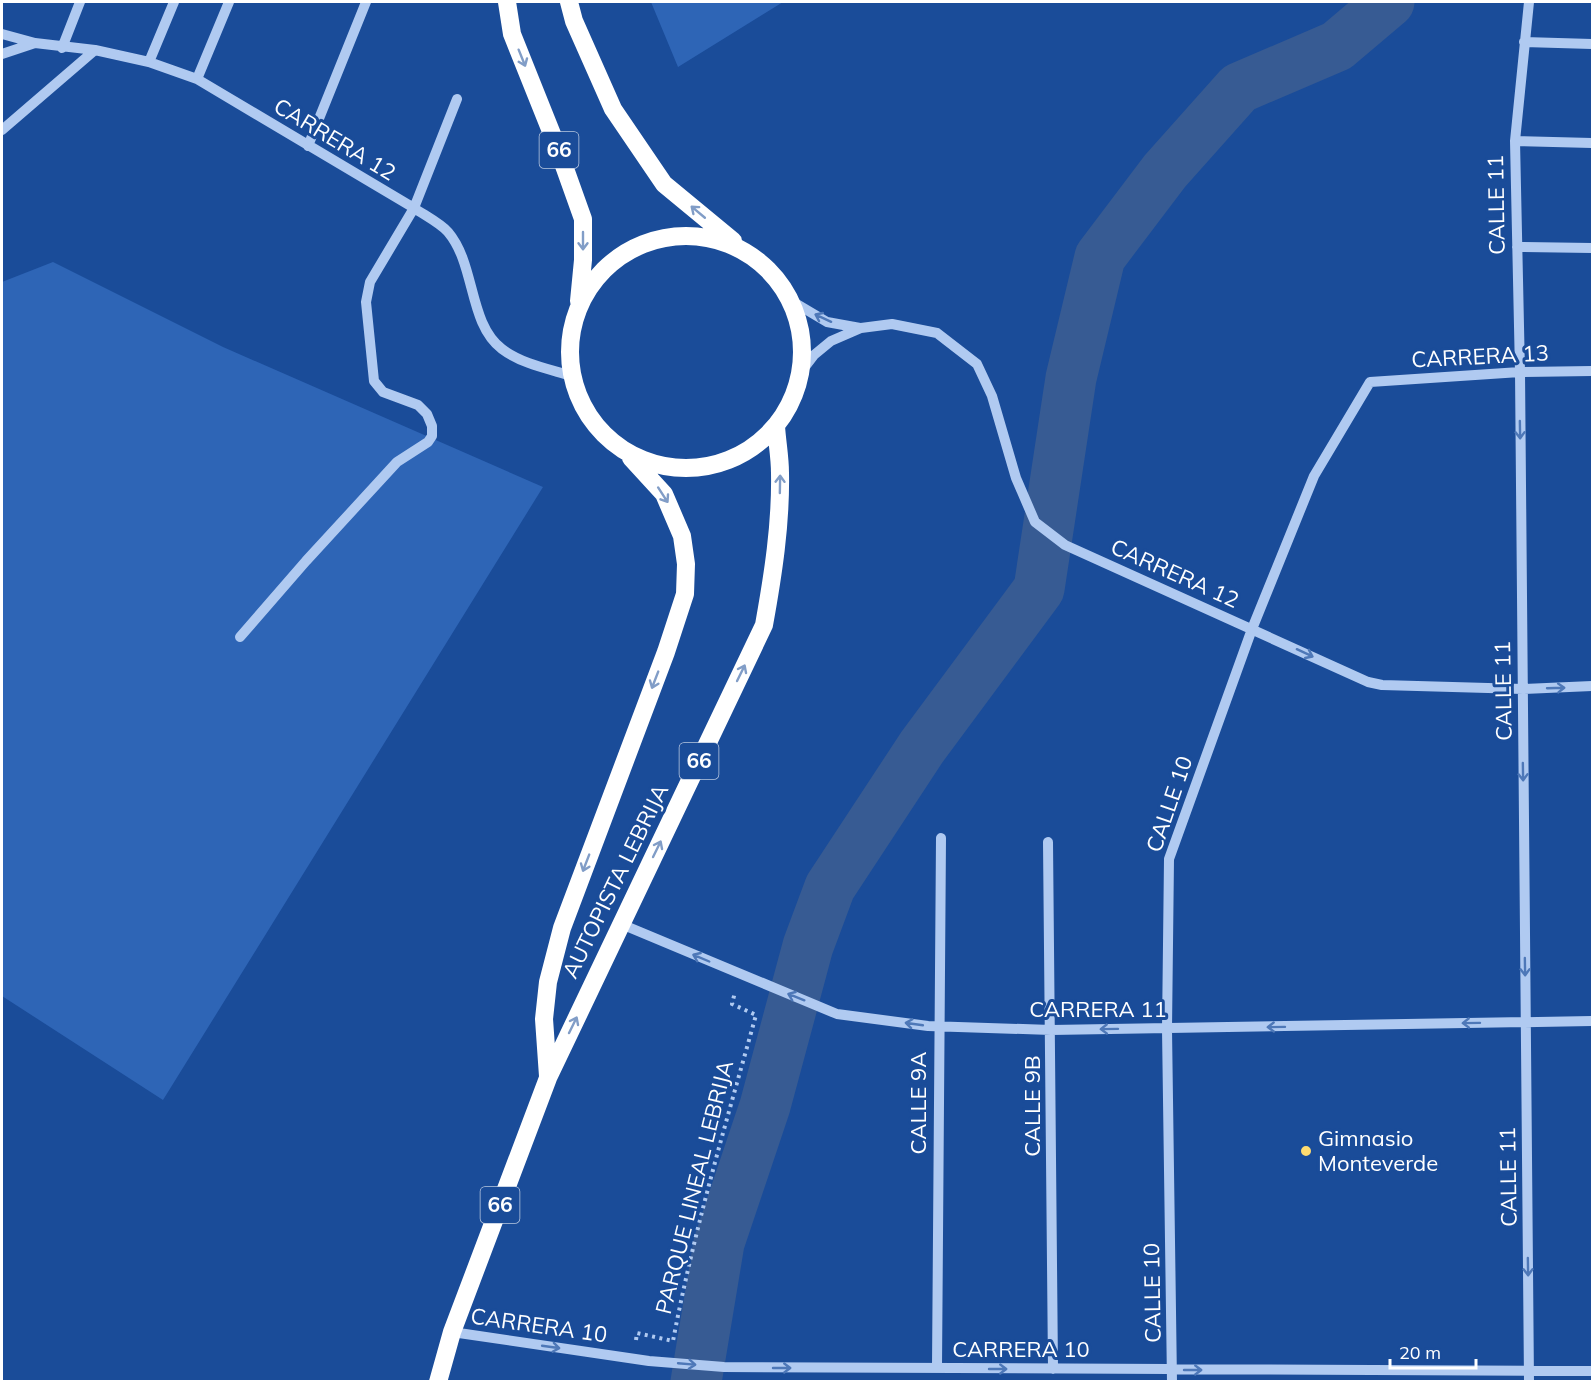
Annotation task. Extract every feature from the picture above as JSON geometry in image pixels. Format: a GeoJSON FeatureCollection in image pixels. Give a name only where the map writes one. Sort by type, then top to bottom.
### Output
{"type":"FeatureCollection","features":[{"type":"Feature","properties":{"kind":"highway","name":"66"},"geometry":{"type":"LineString","coordinates":[[507,2],[512,34],[583,219],[583,260],[579,304]]}},
{"type":"Feature","properties":{"kind":"highway"},"geometry":{"type":"LineString","coordinates":[[569,2],[574,21],[613,109],[664,184],[770,271],[790,300],[798,323],[802,347],[801,372],[792,401],[776,426],[751,449],[721,464],[688,469],[655,465],[625,451],[606,438],[590,419],[579,399],[572,376],[569,352],[572,328],[579,304],[596,277],[620,255],[649,241],[681,235],[713,238],[743,250]]}},
{"type":"Feature","properties":{"kind":"highway","name":"AUTOPISTA LEBRIJA"},"geometry":{"type":"LineString","coordinates":[[438,1382],[452,1332],[548,1078],[764,625],[773,575],[779,520],[780,472],[776,426]]}},
{"type":"Feature","properties":{"kind":"highway","name":"AUTOPISTA LEBRIJA"},"geometry":{"type":"LineString","coordinates":[[548,1078],[544,1019],[548,982],[562,928],[666,652],[685,594],[686,564],[682,536],[664,494],[625,451]]}},
{"type":"Feature","properties":{"kind":"street"},"geometry":{"type":"LineString","coordinates":[[62,48],[80,2]]}},
{"type":"Feature","properties":{"kind":"street"},"geometry":{"type":"LineString","coordinates":[[149,62],[174,2]]}},
{"type":"Feature","properties":{"kind":"street"},"geometry":{"type":"LineString","coordinates":[[197,79],[229,2]]}},
{"type":"Feature","properties":{"kind":"street"},"geometry":{"type":"LineString","coordinates":[[308,146],[366,2]]}},
{"type":"Feature","properties":{"kind":"street","name":"CALLE 11"},"geometry":{"type":"LineString","coordinates":[[1529,2],[1515,141],[1520,372],[1529,1376]]}},
{"type":"Feature","properties":{"kind":"street"},"geometry":{"type":"LineString","coordinates":[[1524,42],[1592,44],[1593,32]]}},
{"type":"Feature","properties":{"kind":"street","name":"CARRERA 12"},"geometry":{"type":"LineString","coordinates":[[2,34],[35,43],[62,48],[95,50],[149,62],[197,79],[414,208],[448,231],[464,261],[487,332],[501,348],[520,360],[572,376]]}},
{"type":"Feature","properties":{"kind":"street"},"geometry":{"type":"LineString","coordinates":[[2,54],[35,43]]}},
{"type":"Feature","properties":{"kind":"street"},"geometry":{"type":"LineString","coordinates":[[2,130],[95,50]]}},
{"type":"Feature","properties":{"kind":"street"},"geometry":{"type":"LineString","coordinates":[[240,637],[397,462],[428,442],[432,436],[432,426],[427,414],[418,405],[383,392],[374,381],[366,302],[370,282],[414,208],[457,99]]}},
{"type":"Feature","properties":{"kind":"street"},"geometry":{"type":"LineString","coordinates":[[1515,141],[1593,143]]}},
{"type":"Feature","properties":{"kind":"street"},"geometry":{"type":"LineString","coordinates":[[1516,247],[1593,248]]}},
{"type":"Feature","properties":{"kind":"street","name":"CARRERA 12"},"geometry":{"type":"LineString","coordinates":[[790,300],[827,321],[861,328]]}},
{"type":"Feature","properties":{"kind":"street","name":"CARRERA 12"},"geometry":{"type":"LineString","coordinates":[[801,372],[814,355],[831,341],[861,328],[892,324],[937,333],[977,364],[992,396],[1017,478],[1035,522],[1065,544],[1368,682],[1382,685],[1522,689],[1593,686]]}},
{"type":"Feature","properties":{"kind":"street","name":"CARRERA 13"},"geometry":{"type":"LineString","coordinates":[[1370,382],[1520,372],[1593,371]]}},
{"type":"Feature","properties":{"kind":"street","name":"CALLE 10"},"geometry":{"type":"LineString","coordinates":[[1172,1382],[1167,1029],[1168,860],[1252,628],[1314,476],[1370,382]]}},
{"type":"Feature","properties":{"kind":"street","name":"CALLE 9A"},"geometry":{"type":"LineString","coordinates":[[937,1368],[941,838]]}},
{"type":"Feature","properties":{"kind":"street","name":"CALLE 9B"},"geometry":{"type":"LineString","coordinates":[[1048,842],[1053,1369]]}},
{"type":"Feature","properties":{"kind":"street","name":"CARRERA 11"},"geometry":{"type":"LineString","coordinates":[[621,924],[837,1014],[938,1026],[1051,1030],[1593,1021]]}},
{"type":"Feature","properties":{"kind":"street","name":"CARRERA 10"},"geometry":{"type":"LineString","coordinates":[[452,1332],[650,1361],[724,1367],[1172,1370],[1529,1376],[1593,1371]]}},
{"type":"Feature","properties":{"kind":"path","name":"PARQUE LINEAL LEBRIJA"},"geometry":{"type":"LineString","coordinates":[[633,1358],[637,1333],[673,1341],[682,1292],[712,1171],[756,1015],[732,1004],[740,974]]}},
{"type":"Feature","properties":{"kind":"shaded area"},"geometry":{"type":"Polygon","coordinates":[[[651,2],[783,2],[678,67],[651,2]]]}},
{"type":"Feature","properties":{"kind":"shaded area"},"geometry":{"type":"Polygon","coordinates":[[[53,262],[223,347],[543,487],[163,1100],[2,996],[2,282],[53,262]]]}},
{"type":"Feature","properties":{"kind":"waterway"},"geometry":{"type":"LineString","coordinates":[[696,1382],[719,1243],[765,1106],[808,946],[830,887],[922,747],[1039,589],[1071,378],[1100,257],[1165,171],[1239,88],[1337,46],[1389,2]]}},
{"type":"Feature","properties":{"kind":"place","name":"Gimnasio Monteverde"},"geometry":{"type":"Point","coordinates":[1306,1151]}}]}
